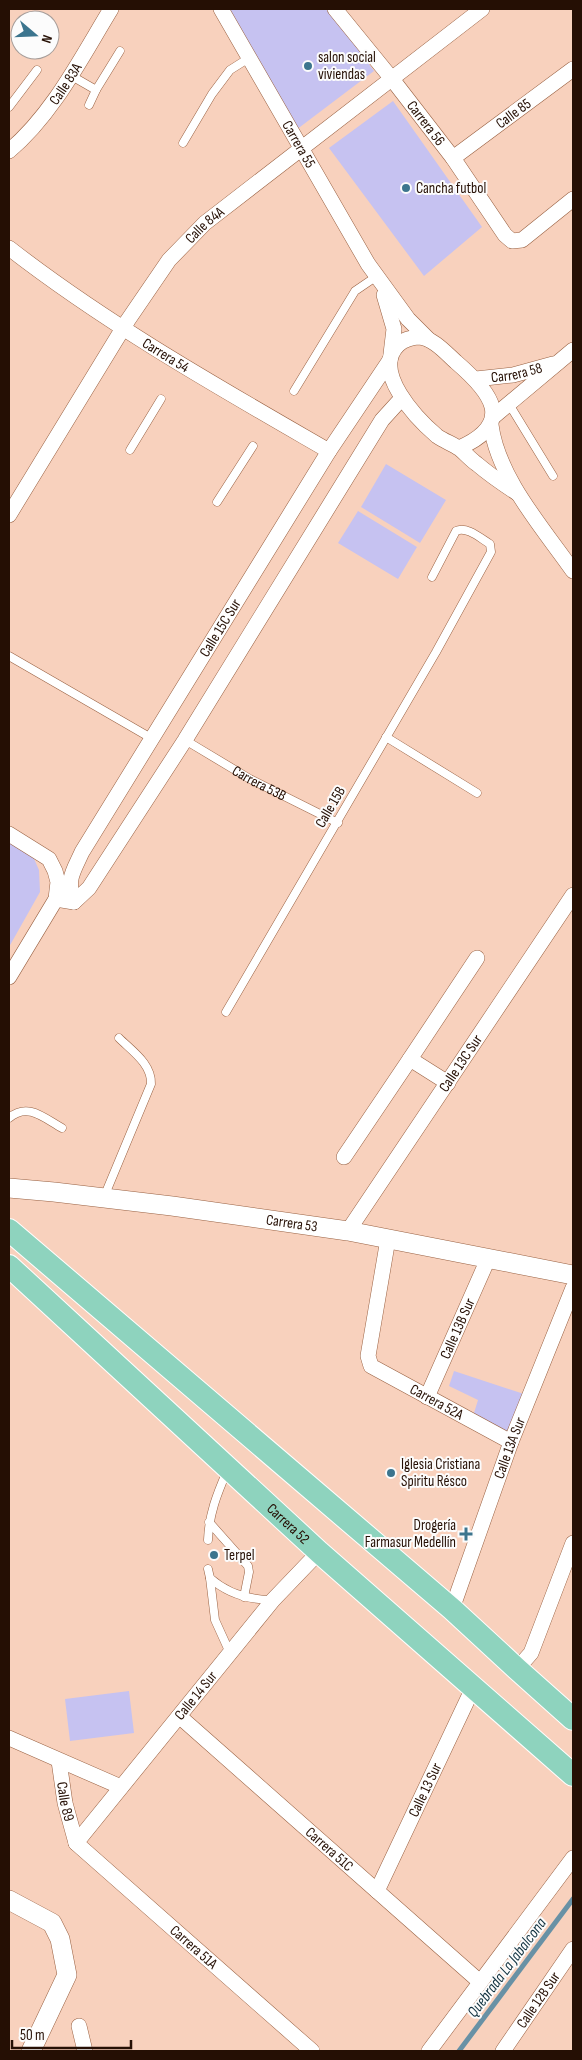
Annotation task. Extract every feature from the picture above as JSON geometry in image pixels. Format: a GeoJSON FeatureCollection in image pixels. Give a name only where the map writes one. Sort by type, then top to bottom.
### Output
{"type":"FeatureCollection","features":[{"type":"Feature","properties":{"kind":"main road"},"geometry":{"type":"LineString","coordinates":[[9,1230],[452,1609],[573,1719]]}},
{"type":"Feature","properties":{"kind":"main road","name":"Carrera 52"},"geometry":{"type":"LineString","coordinates":[[9,1266],[319,1552],[573,1775]]}},
{"type":"Feature","properties":{"kind":"street","name":"Calle 83A"},"geometry":{"type":"LineString","coordinates":[[9,151],[25,137],[60,92],[111,9]]}},
{"type":"Feature","properties":{"kind":"street","name":"Carrera 55"},"geometry":{"type":"LineString","coordinates":[[221,9],[300,148],[378,278],[408,319],[428,339],[476,379],[489,396],[492,421]]}},
{"type":"Feature","properties":{"kind":"street","name":"Carrera 56"},"geometry":{"type":"LineString","coordinates":[[335,9],[453,158],[505,236],[512,241],[522,240],[573,199]]}},
{"type":"Feature","properties":{"kind":"street","name":"Calle 84A"},"geometry":{"type":"LineString","coordinates":[[9,515],[72,415],[123,327],[175,254],[205,223],[482,9]]}},
{"type":"Feature","properties":{"kind":"street","name":"Calle 85"},"geometry":{"type":"LineString","coordinates":[[453,158],[573,69]]}},
{"type":"Feature","properties":{"kind":"street","name":"Carrera 54"},"geometry":{"type":"LineString","coordinates":[[9,248],[41,273],[123,327],[329,450]]}},
{"type":"Feature","properties":{"kind":"street","name":"Carrera 55"},"geometry":{"type":"LineString","coordinates":[[378,278],[391,313],[394,329],[391,357]]}},
{"type":"Feature","properties":{"kind":"street"},"geometry":{"type":"LineString","coordinates":[[428,339],[418,337],[406,339],[398,345],[391,357],[390,370],[402,398],[432,431],[451,445],[459,448],[488,473],[518,493]]}},
{"type":"Feature","properties":{"kind":"street"},"geometry":{"type":"LineString","coordinates":[[459,448],[475,441],[509,404],[573,350]]}},
{"type":"Feature","properties":{"kind":"street","name":"Calle 15C Sur"},"geometry":{"type":"LineString","coordinates":[[391,357],[329,450],[82,852],[70,880],[69,888],[74,902],[89,888],[185,740],[382,420],[402,398]]}},
{"type":"Feature","properties":{"kind":"street","name":"Carrera 58"},"geometry":{"type":"LineString","coordinates":[[476,379],[513,375],[557,363]]}},
{"type":"Feature","properties":{"kind":"street"},"geometry":{"type":"LineString","coordinates":[[492,421],[502,460],[518,493],[573,571]]}},
{"type":"Feature","properties":{"kind":"street"},"geometry":{"type":"LineString","coordinates":[[9,834],[49,859],[61,861],[82,852]]}},
{"type":"Feature","properties":{"kind":"street"},"geometry":{"type":"LineString","coordinates":[[9,977],[56,900],[58,882],[49,859]]}},
{"type":"Feature","properties":{"kind":"street","name":"Calle 13C Sur"},"geometry":{"type":"LineString","coordinates":[[348,1231],[573,896]]}},
{"type":"Feature","properties":{"kind":"street"},"geometry":{"type":"LineString","coordinates":[[56,900],[74,902]]}},
{"type":"Feature","properties":{"kind":"street"},"geometry":{"type":"LineString","coordinates":[[344,1157],[477,958]]}},
{"type":"Feature","properties":{"kind":"street"},"geometry":{"type":"LineString","coordinates":[[410,1059],[448,1083]]}},
{"type":"Feature","properties":{"kind":"street","name":"Carrera 53"},"geometry":{"type":"LineString","coordinates":[[9,1188],[104,1198],[348,1231],[573,1275]]}},
{"type":"Feature","properties":{"kind":"street","name":"Carrera 52A"},"geometry":{"type":"LineString","coordinates":[[388,1239],[368,1356],[371,1366],[510,1442]]}},
{"type":"Feature","properties":{"kind":"street","name":"Calle 13B Sur"},"geometry":{"type":"LineString","coordinates":[[427,1397],[488,1259]]}},
{"type":"Feature","properties":{"kind":"street","name":"Calle 13A Sur"},"geometry":{"type":"LineString","coordinates":[[452,1609],[510,1442],[573,1288]]}},
{"type":"Feature","properties":{"kind":"street"},"geometry":{"type":"LineString","coordinates":[[517,1670],[531,1653],[573,1543]]}},
{"type":"Feature","properties":{"kind":"street","name":"Calle 14 Sur"},"geometry":{"type":"LineString","coordinates":[[76,1843],[273,1600],[319,1552]]}},
{"type":"Feature","properties":{"kind":"street","name":"Calle 13 Sur"},"geometry":{"type":"LineString","coordinates":[[377,1890],[473,1688]]}},
{"type":"Feature","properties":{"kind":"street","name":"Carrera 51C"},"geometry":{"type":"LineString","coordinates":[[179,1716],[480,1982]]}},
{"type":"Feature","properties":{"kind":"street"},"geometry":{"type":"LineString","coordinates":[[9,1738],[121,1787]]}},
{"type":"Feature","properties":{"kind":"street","name":"Calle 89"},"geometry":{"type":"LineString","coordinates":[[59,1761],[65,1803],[76,1843]]}},
{"type":"Feature","properties":{"kind":"street","name":"Carrera 51A"},"geometry":{"type":"LineString","coordinates":[[76,1843],[312,2051]]}},
{"type":"Feature","properties":{"kind":"street"},"geometry":{"type":"LineString","coordinates":[[429,2051],[573,1858]]}},
{"type":"Feature","properties":{"kind":"street"},"geometry":{"type":"LineString","coordinates":[[9,1900],[52,1923],[60,1939],[67,1975],[31,2051]]}},
{"type":"Feature","properties":{"kind":"street","name":"Calle 12B Sur"},"geometry":{"type":"LineString","coordinates":[[503,2051],[573,1949]]}},
{"type":"Feature","properties":{"kind":"street"},"geometry":{"type":"LineString","coordinates":[[79,2026],[84,2051]]}},
{"type":"Feature","properties":{"kind":"lane"},"geometry":{"type":"LineString","coordinates":[[89,105],[120,51]]}},
{"type":"Feature","properties":{"kind":"lane"},"geometry":{"type":"LineString","coordinates":[[183,143],[212,94],[230,70],[249,58]]}},
{"type":"Feature","properties":{"kind":"lane"},"geometry":{"type":"LineString","coordinates":[[9,106],[37,70]]}},
{"type":"Feature","properties":{"kind":"lane"},"geometry":{"type":"LineString","coordinates":[[70,75],[96,90]]}},
{"type":"Feature","properties":{"kind":"lane"},"geometry":{"type":"LineString","coordinates":[[294,392],[355,291],[378,278]]}},
{"type":"Feature","properties":{"kind":"lane"},"geometry":{"type":"LineString","coordinates":[[130,450],[161,399]]}},
{"type":"Feature","properties":{"kind":"lane"},"geometry":{"type":"LineString","coordinates":[[509,404],[554,476]]}},
{"type":"Feature","properties":{"kind":"lane"},"geometry":{"type":"LineString","coordinates":[[216,502],[252,446]]}},
{"type":"Feature","properties":{"kind":"lane","name":"Calle 15B"},"geometry":{"type":"LineString","coordinates":[[226,1012],[338,823],[456,615],[491,552],[490,544],[467,531],[461,529],[456,531],[432,577]]}},
{"type":"Feature","properties":{"kind":"lane"},"geometry":{"type":"LineString","coordinates":[[9,656],[152,738]]}},
{"type":"Feature","properties":{"kind":"lane"},"geometry":{"type":"LineString","coordinates":[[386,737],[477,793]]}},
{"type":"Feature","properties":{"kind":"lane","name":"Carrera 53B"},"geometry":{"type":"LineString","coordinates":[[185,740],[250,779],[338,823]]}},
{"type":"Feature","properties":{"kind":"lane"},"geometry":{"type":"LineString","coordinates":[[104,1198],[151,1084],[151,1076],[147,1066],[119,1038]]}},
{"type":"Feature","properties":{"kind":"lane"},"geometry":{"type":"LineString","coordinates":[[9,1118],[24,1110],[32,1111],[62,1128]]}},
{"type":"Feature","properties":{"kind":"lane"},"geometry":{"type":"LineString","coordinates":[[208,1540],[209,1522],[213,1505],[228,1469]]}},
{"type":"Feature","properties":{"kind":"lane"},"geometry":{"type":"LineString","coordinates":[[209,1522],[248,1566],[249,1572],[244,1597]]}},
{"type":"Feature","properties":{"kind":"lane"},"geometry":{"type":"LineString","coordinates":[[230,1653],[216,1620],[209,1573],[222,1588],[244,1597],[273,1600]]}},
{"type":"Feature","properties":{"kind":"shaded area"},"geometry":{"type":"Polygon","coordinates":[[[228,9],[329,9],[374,71],[296,130],[228,9]]]}},
{"type":"Feature","properties":{"kind":"shaded area","name":"Cancha futbol"},"geometry":{"type":"Polygon","coordinates":[[[393,101],[482,227],[424,276],[329,148],[393,101]]]}},
{"type":"Feature","properties":{"kind":"shaded area"},"geometry":{"type":"Polygon","coordinates":[[[386,464],[446,500],[420,543],[361,507],[386,464]]]}},
{"type":"Feature","properties":{"kind":"shaded area"},"geometry":{"type":"Polygon","coordinates":[[[358,511],[417,547],[398,579],[338,543],[358,511]]]}},
{"type":"Feature","properties":{"kind":"shaded area"},"geometry":{"type":"Polygon","coordinates":[[[9,839],[31,852],[39,870],[40,892],[9,947],[9,839]]]}},
{"type":"Feature","properties":{"kind":"shaded area"},"geometry":{"type":"Polygon","coordinates":[[[454,1371],[527,1395],[512,1435],[474,1413],[478,1400],[449,1386],[454,1371]]]}},
{"type":"Feature","properties":{"kind":"shaded area"},"geometry":{"type":"Polygon","coordinates":[[[129,1691],[134,1733],[70,1741],[65,1699],[129,1691]]]}},
{"type":"Feature","properties":{"kind":"waterway","name":"Quebrada La Jabalcona"},"geometry":{"type":"LineString","coordinates":[[459,2051],[573,1899]]}},
{"type":"Feature","properties":{"kind":"place","name":"salon social viviendas"},"geometry":{"type":"Point","coordinates":[308,66]}},
{"type":"Feature","properties":{"kind":"place","name":"Cancha futbol"},"geometry":{"type":"Point","coordinates":[406,188]}},
{"type":"Feature","properties":{"kind":"place","name":"Iglesia Cristiana Spiritu Résco"},"geometry":{"type":"Point","coordinates":[391,1473]}},
{"type":"Feature","properties":{"kind":"place","name":"Drogería Farmasur Medellín"},"geometry":{"type":"Point","coordinates":[466,1534]}},
{"type":"Feature","properties":{"kind":"place","name":"Terpel"},"geometry":{"type":"Point","coordinates":[214,1555]}}]}
